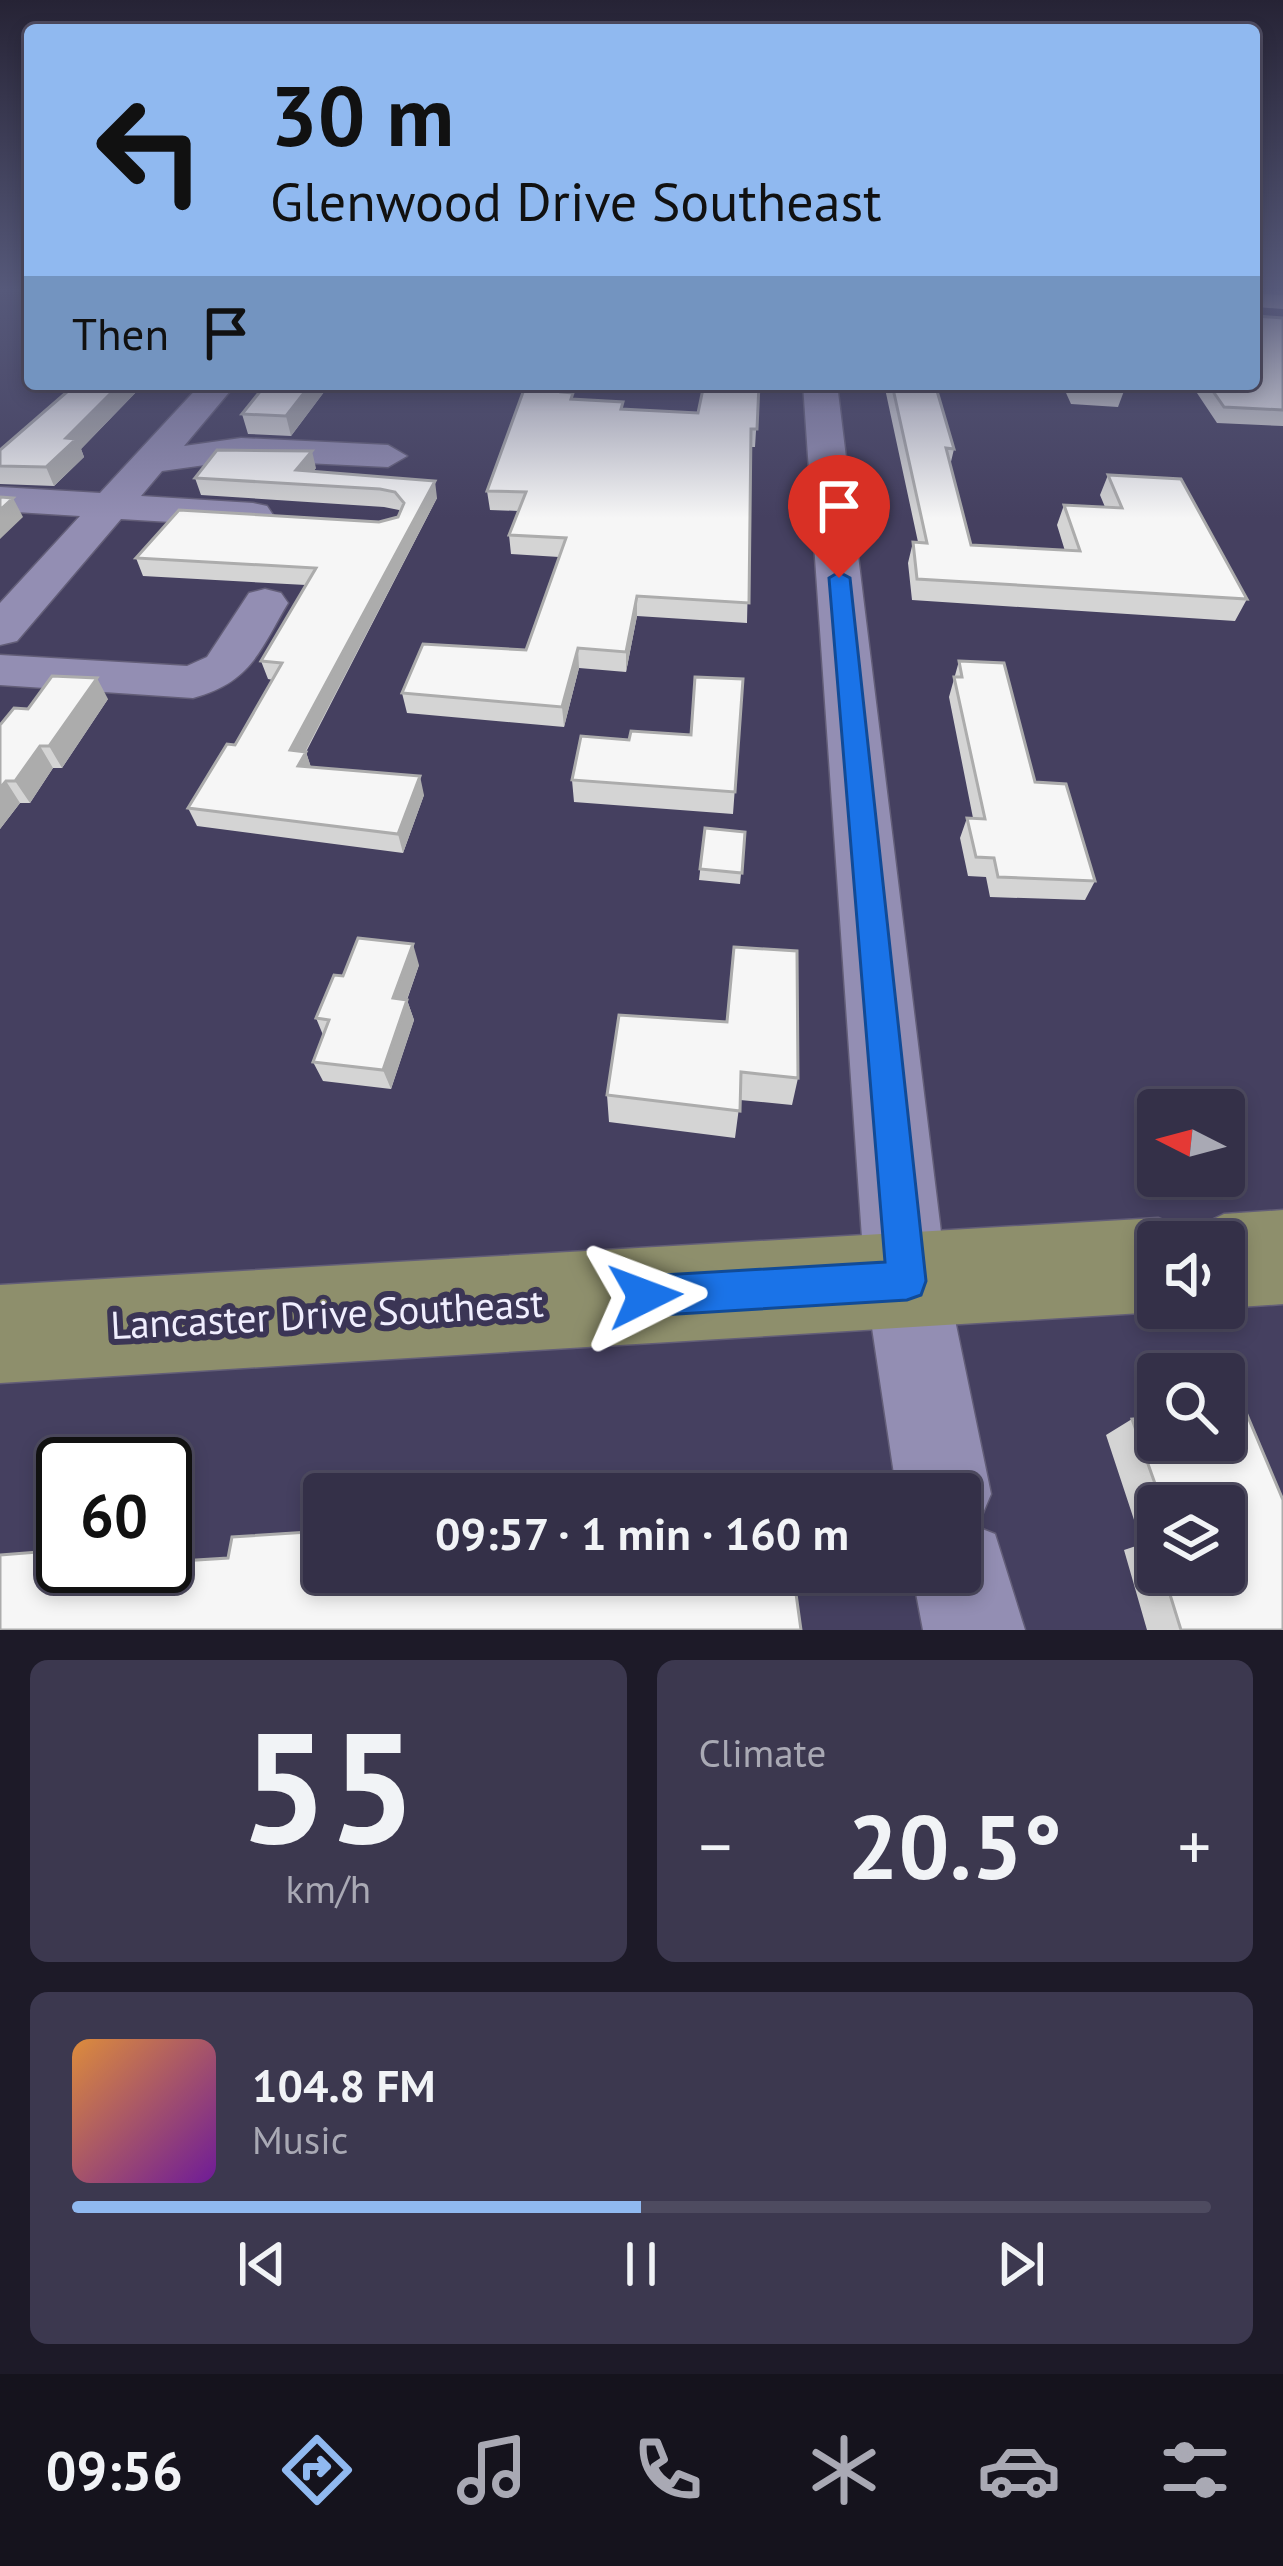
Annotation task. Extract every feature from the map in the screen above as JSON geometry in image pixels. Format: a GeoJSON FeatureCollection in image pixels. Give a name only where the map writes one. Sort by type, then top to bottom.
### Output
{"type":"FeatureCollection","features":[{"type":"Feature","properties":{"kind":"main road"},"geometry":{"type":"LineString","coordinates":[[1245,1260],[1283,1257]]}},
{"type":"Feature","properties":{"kind":"main road","name":"Lancaster Drive Southeast"},"geometry":{"type":"LineString","coordinates":[[0,1334],[1137,1266]]}},
{"type":"Feature","properties":{"kind":"street"},"geometry":{"type":"LineString","coordinates":[[0,631],[214,390]]}},
{"type":"Feature","properties":{"kind":"street"},"geometry":{"type":"LineString","coordinates":[[821,390],[907,1281],[940,1473]]}},
{"type":"Feature","properties":{"kind":"street"},"geometry":{"type":"LineString","coordinates":[[149,463],[241,449],[388,455]]}},
{"type":"Feature","properties":{"kind":"street"},"geometry":{"type":"LineString","coordinates":[[0,499],[292,517]]}},
{"type":"Feature","properties":{"kind":"street"},"geometry":{"type":"LineString","coordinates":[[0,670],[193,682],[226,668],[265,603]]}},
{"type":"Feature","properties":{"kind":"street"},"geometry":{"type":"LineString","coordinates":[[966,1593],[974,1630]]}},
{"type":"Feature","properties":{"kind":"building"},"geometry":{"type":"Polygon","coordinates":[[[1260,366],[1283,366],[1283,410],[1224,407],[1212,390],[1260,390],[1260,366]]]}},
{"type":"Feature","properties":{"kind":"building"},"geometry":{"type":"Polygon","coordinates":[[[69,390],[114,390],[66,438],[76,439],[46,467],[0,466],[0,450],[69,390]]]}},
{"type":"Feature","properties":{"kind":"building"},"geometry":{"type":"Polygon","coordinates":[[[261,390],[306,390],[286,416],[242,414],[261,390]]]}},
{"type":"Feature","properties":{"kind":"building"},"geometry":{"type":"Polygon","coordinates":[[[524,390],[562,390],[573,393],[571,399],[623,402],[621,409],[698,413],[703,390],[759,390],[757,429],[751,429],[749,603],[637,596],[626,652],[578,648],[562,707],[402,693],[423,644],[526,650],[566,538],[509,535],[526,492],[487,491],[524,390]]]}},
{"type":"Feature","properties":{"kind":"building"},"geometry":{"type":"Polygon","coordinates":[[[893,390],[937,390],[954,449],[946,448],[971,545],[1080,551],[1064,505],[1122,508],[1108,475],[1181,479],[1247,599],[917,579],[913,542],[927,543],[893,390]]]}},
{"type":"Feature","properties":{"kind":"building"},"geometry":{"type":"Polygon","coordinates":[[[217,450],[312,451],[296,470],[435,481],[290,750],[306,752],[298,766],[420,776],[398,834],[188,808],[227,744],[235,745],[282,663],[261,661],[316,568],[136,558],[179,510],[379,522],[398,517],[404,503],[395,492],[380,489],[195,478],[217,450]]]}},
{"type":"Feature","properties":{"kind":"building"},"geometry":{"type":"Polygon","coordinates":[[[959,661],[1004,663],[1035,782],[1066,784],[1095,881],[998,877],[994,858],[976,857],[967,818],[985,819],[954,677],[962,677],[959,661]]]}},
{"type":"Feature","properties":{"kind":"building"},"geometry":{"type":"Polygon","coordinates":[[[52,676],[97,678],[49,746],[40,746],[15,781],[6,781],[0,788],[0,725],[14,708],[28,709],[52,676]]]}},
{"type":"Feature","properties":{"kind":"building"},"geometry":{"type":"Polygon","coordinates":[[[695,677],[743,679],[735,792],[572,780],[581,736],[629,740],[631,731],[691,735],[695,677]]]}},
{"type":"Feature","properties":{"kind":"building"},"geometry":{"type":"Polygon","coordinates":[[[705,828],[745,832],[742,873],[700,869],[705,828]]]}},
{"type":"Feature","properties":{"kind":"building"},"geometry":{"type":"Polygon","coordinates":[[[358,938],[413,944],[393,998],[407,1000],[383,1070],[313,1062],[329,1020],[316,1018],[334,975],[343,976],[358,938]]]}},
{"type":"Feature","properties":{"kind":"building"},"geometry":{"type":"Polygon","coordinates":[[[734,947],[797,951],[798,1078],[741,1072],[740,1111],[607,1095],[619,1015],[727,1022],[734,947]]]}},
{"type":"Feature","properties":{"kind":"building"},"geometry":{"type":"Polygon","coordinates":[[[1245,1410],[1283,1500],[1283,1630],[1181,1630],[1170,1593],[1245,1593],[1245,1485],[1156,1485],[1147,1461],[1245,1461],[1245,1410]]]}},
{"type":"Feature","properties":{"kind":"building"},"geometry":{"type":"Polygon","coordinates":[[[303,1532],[303,1593],[796,1593],[801,1630],[0,1630],[0,1555],[36,1552],[36,1593],[192,1593],[192,1560],[228,1558],[232,1537],[303,1532]]]}},
{"type":"Feature","properties":{"kind":"route"},"geometry":{"type":"LineString","coordinates":[[645,1296],[907,1281],[839,578]]}}]}
